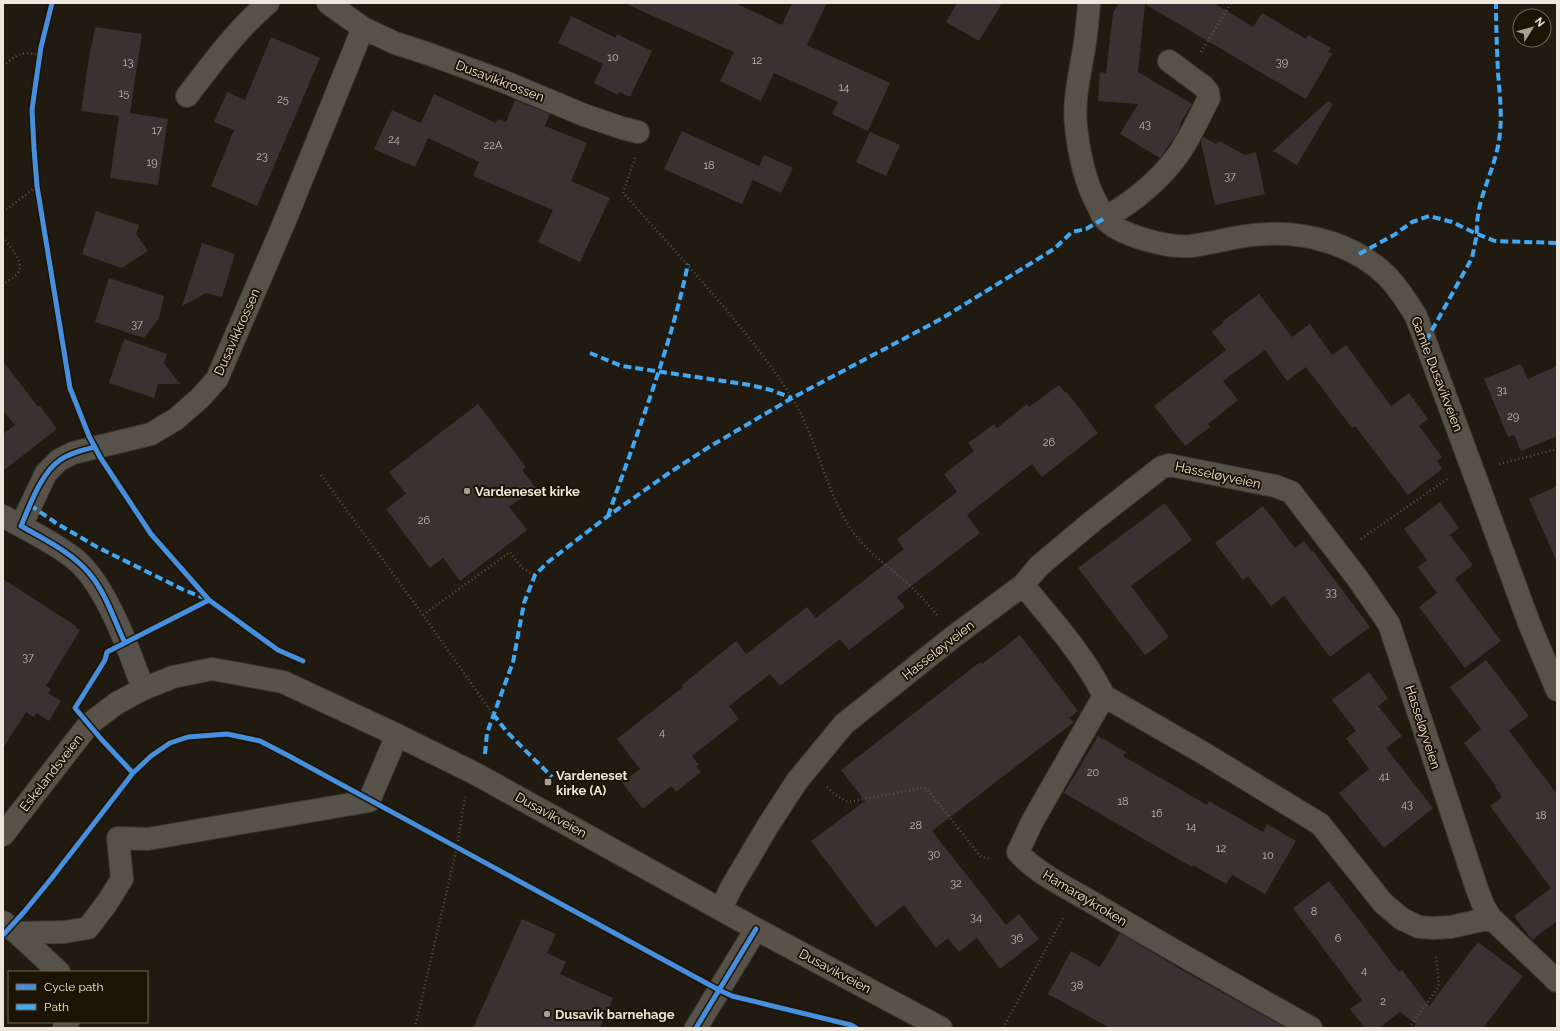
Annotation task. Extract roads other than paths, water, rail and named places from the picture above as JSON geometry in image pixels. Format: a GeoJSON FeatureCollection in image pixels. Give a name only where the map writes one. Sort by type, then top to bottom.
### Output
{"type":"FeatureCollection","features":[{"type":"Feature","properties":{"kind":"main road","name":"Dusavikveien"},"geometry":{"type":"LineString","coordinates":[[143,689],[173,677],[212,668],[283,682],[397,735],[476,774],[756,929],[941,1028]]}},
{"type":"Feature","properties":{"kind":"main road","name":"Eskelandsveien"},"geometry":{"type":"LineString","coordinates":[[3,835],[88,724],[117,703],[143,689]]}},
{"type":"Feature","properties":{"kind":"street"},"geometry":{"type":"LineString","coordinates":[[187,96],[223,49],[252,16],[268,3]]}},
{"type":"Feature","properties":{"kind":"street","name":"Dusavikkrossen"},"geometry":{"type":"LineString","coordinates":[[328,3],[363,28],[395,43],[505,82],[584,115],[638,132]]}},
{"type":"Feature","properties":{"kind":"street","name":"Gamle Dusavikveien"},"geometry":{"type":"LineString","coordinates":[[1089,3],[1078,88],[1076,125],[1083,170],[1093,196],[1105,218],[1118,228],[1139,238],[1161,244],[1190,246],[1241,236],[1266,234],[1292,234],[1327,241],[1359,254],[1388,277],[1404,297],[1416,316],[1529,623],[1557,690]]}},
{"type":"Feature","properties":{"kind":"street","name":"Dusavikkrossen"},"geometry":{"type":"LineString","coordinates":[[143,689],[110,609],[100,588],[89,573],[76,560],[56,546],[12,521],[46,473],[59,460],[73,453],[151,434],[176,419],[200,398],[217,379],[284,223],[363,28]]}},
{"type":"Feature","properties":{"kind":"street"},"geometry":{"type":"LineString","coordinates":[[1105,218],[1139,196],[1160,177],[1179,154],[1209,98],[1208,92],[1203,86],[1169,61]]}},
{"type":"Feature","properties":{"kind":"street","name":"Hasseløyveien"},"geometry":{"type":"LineString","coordinates":[[721,909],[731,888],[768,824],[797,781],[844,724],[954,637],[1023,585],[1039,566],[1145,479],[1162,467],[1169,465],[1242,481],[1275,486],[1290,492],[1340,554],[1389,624],[1484,907],[1491,918],[1557,981]]}},
{"type":"Feature","properties":{"kind":"street"},"geometry":{"type":"LineString","coordinates":[[1023,585],[1088,667],[1104,696],[1198,750],[1320,824],[1383,903],[1402,919],[1419,927],[1433,928],[1450,927],[1491,918]]}},
{"type":"Feature","properties":{"kind":"street","name":"Hamarøykroken"},"geometry":{"type":"LineString","coordinates":[[1104,696],[1032,822],[1018,852],[1025,861],[1076,893],[1178,953],[1311,1028]]}},
{"type":"Feature","properties":{"kind":"street"},"geometry":{"type":"LineString","coordinates":[[10,927],[64,932],[88,928],[107,903],[122,879],[118,838],[148,839],[369,801],[397,735]]}},
{"type":"Feature","properties":{"kind":"street"},"geometry":{"type":"LineString","coordinates":[[10,927],[57,971]]}},
{"type":"Feature","properties":{"kind":"street"},"geometry":{"type":"LineString","coordinates":[[696,1028],[756,929]]}},
{"type":"Feature","properties":{"kind":"place","name":"Vardeneset kirke"},"geometry":{"type":"Point","coordinates":[467,491]}},
{"type":"Feature","properties":{"kind":"place","name":"Vardeneset kirke (A)"},"geometry":{"type":"Point","coordinates":[548,782]}},
{"type":"Feature","properties":{"kind":"place","name":"Dusavik barnehage"},"geometry":{"type":"Point","coordinates":[547,1014]}}]}
